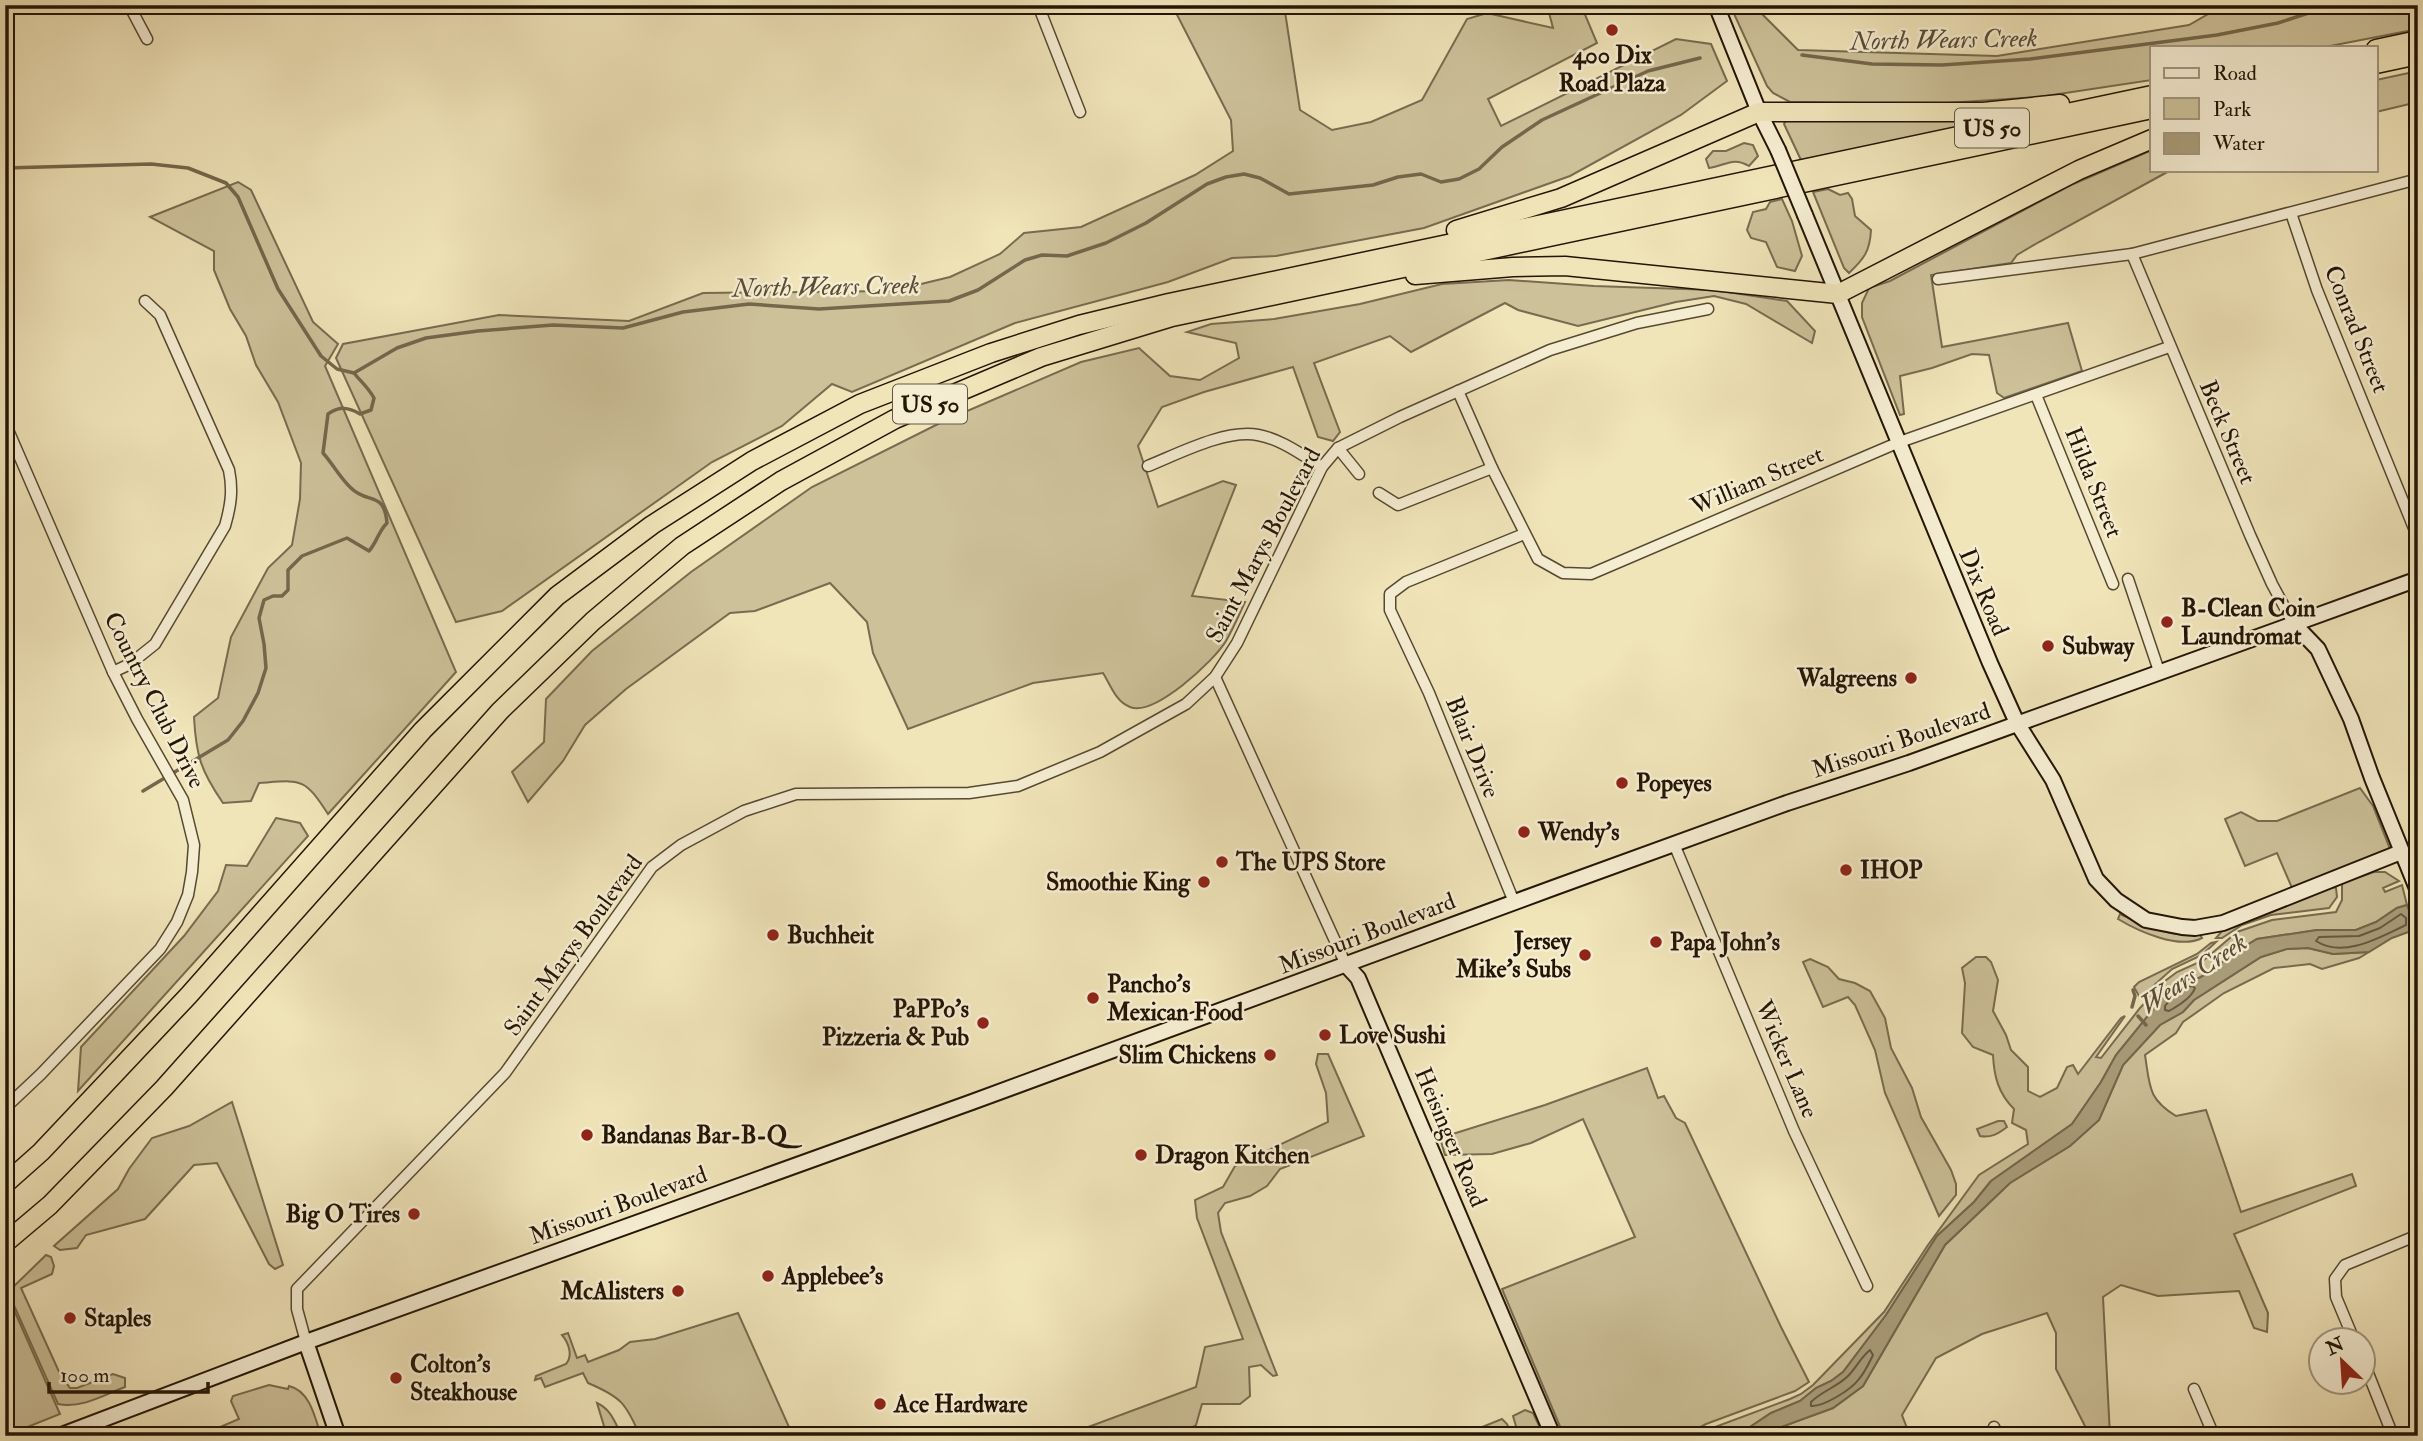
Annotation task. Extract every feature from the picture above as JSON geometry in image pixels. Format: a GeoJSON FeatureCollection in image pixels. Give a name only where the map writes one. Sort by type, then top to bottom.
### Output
{"type":"FeatureCollection","features":[{"type":"Feature","properties":{"kind":"highway"},"geometry":{"type":"LineString","coordinates":[[2378,49],[2418,40]]}},
{"type":"Feature","properties":{"kind":"highway"},"geometry":{"type":"LineString","coordinates":[[2378,64],[2418,55]]}},
{"type":"Feature","properties":{"kind":"highway"},"geometry":{"type":"LineString","coordinates":[[1343,265],[1560,198],[1759,112],[1983,112],[2150,94]]}},
{"type":"Feature","properties":{"kind":"highway","name":"US 50"},"geometry":{"type":"LineString","coordinates":[[5,1184],[41,1152],[189,995],[423,730],[557,596],[652,525],[752,461],[860,404],[991,353],[1130,312],[2150,94]]}},
{"type":"Feature","properties":{"kind":"highway","name":"US 50"},"geometry":{"type":"LineString","coordinates":[[5,1243],[50,1205],[164,1088],[500,711],[593,621],[682,546],[781,481],[895,419],[1041,357],[1172,317],[2150,109]]}},
{"type":"Feature","properties":{"kind":"highway"},"geometry":{"type":"LineString","coordinates":[[1321,284],[1513,267],[1564,266],[1838,294],[2079,170],[2150,140]]}},
{"type":"Feature","properties":{"kind":"main road","name":"Dix Road"},"geometry":{"type":"LineString","coordinates":[[1716,5],[1838,294],[1897,443],[2017,723],[2053,780],[2096,879],[2126,908],[2146,919],[2157,924],[2195,928],[2223,923],[2402,852]]}},
{"type":"Feature","properties":{"kind":"main road","name":"Missouri Boulevard"},"geometry":{"type":"LineString","coordinates":[[59,1436],[306,1342],[878,1137],[1514,902],[2418,579]]}},
{"type":"Feature","properties":{"kind":"main road"},"geometry":{"type":"LineString","coordinates":[[2293,623],[2318,649],[2351,719],[2415,884]]}},
{"type":"Feature","properties":{"kind":"main road"},"geometry":{"type":"LineString","coordinates":[[2360,868],[2379,865],[2401,869],[2415,884]]}},
{"type":"Feature","properties":{"kind":"main road","name":"Heisinger Road"},"geometry":{"type":"LineString","coordinates":[[1346,965],[1358,978],[1553,1436]]}},
{"type":"Feature","properties":{"kind":"main road"},"geometry":{"type":"LineString","coordinates":[[306,1342],[338,1436]]}},
{"type":"Feature","properties":{"kind":"street"},"geometry":{"type":"LineString","coordinates":[[129,5],[147,39]]}},
{"type":"Feature","properties":{"kind":"street"},"geometry":{"type":"LineString","coordinates":[[1038,5],[1080,112]]}},
{"type":"Feature","properties":{"kind":"street"},"geometry":{"type":"LineString","coordinates":[[1938,279],[2132,254],[2418,179]]}},
{"type":"Feature","properties":{"kind":"street","name":"Conrad Street"},"geometry":{"type":"LineString","coordinates":[[2291,213],[2317,290],[2418,537]]}},
{"type":"Feature","properties":{"kind":"street","name":"Beck Street"},"geometry":{"type":"LineString","coordinates":[[2132,254],[2266,572],[2293,623]]}},
{"type":"Feature","properties":{"kind":"street"},"geometry":{"type":"LineString","coordinates":[[113,672],[130,664],[155,643],[225,526],[232,489],[229,470],[160,315],[145,301]]}},
{"type":"Feature","properties":{"kind":"street","name":"Saint Marys Boulevard"},"geometry":{"type":"LineString","coordinates":[[306,1342],[297,1309],[297,1289],[505,1073],[652,867],[673,851],[744,811],[796,794],[969,793],[1018,786],[1100,752],[1186,704],[1215,677],[1237,643],[1322,467],[1338,448],[1550,350],[1637,323],[1708,309]]}},
{"type":"Feature","properties":{"kind":"street","name":"William Street"},"geometry":{"type":"LineString","coordinates":[[1458,391],[1492,468],[1538,559],[1563,573],[1591,574],[1897,443],[2169,347]]}},
{"type":"Feature","properties":{"kind":"street","name":"Hilda Street"},"geometry":{"type":"LineString","coordinates":[[2036,396],[2113,584]]}},
{"type":"Feature","properties":{"kind":"street","name":"Country Club Drive"},"geometry":{"type":"LineString","coordinates":[[5,424],[113,672],[183,800],[194,845],[188,895],[177,922],[159,948],[41,1074],[5,1108]]}},
{"type":"Feature","properties":{"kind":"street"},"geometry":{"type":"LineString","coordinates":[[1148,466],[1214,440],[1243,434],[1259,435],[1288,446],[1322,467]]}},
{"type":"Feature","properties":{"kind":"street"},"geometry":{"type":"LineString","coordinates":[[1338,448],[1359,474]]}},
{"type":"Feature","properties":{"kind":"street"},"geometry":{"type":"LineString","coordinates":[[1379,493],[1398,505],[1492,468]]}},
{"type":"Feature","properties":{"kind":"street","name":"Blair Drive"},"geometry":{"type":"LineString","coordinates":[[1514,902],[1431,698],[1390,610],[1390,594],[1406,582],[1524,534]]}},
{"type":"Feature","properties":{"kind":"street"},"geometry":{"type":"LineString","coordinates":[[2127,579],[2159,671]]}},
{"type":"Feature","properties":{"kind":"street","name":"Heisinger Road"},"geometry":{"type":"LineString","coordinates":[[1215,677],[1346,965]]}},
{"type":"Feature","properties":{"kind":"street","name":"Wicker Lane"},"geometry":{"type":"LineString","coordinates":[[1674,844],[1794,1131],[1867,1286]]}},
{"type":"Feature","properties":{"kind":"street"},"geometry":{"type":"LineString","coordinates":[[2348,1326],[2336,1297],[2335,1279],[2345,1265],[2418,1235]]}},
{"type":"Feature","properties":{"kind":"street"},"geometry":{"type":"LineString","coordinates":[[2194,1389],[2214,1436]]}},
{"type":"Feature","properties":{"kind":"street"},"geometry":{"type":"LineString","coordinates":[[2377,1396],[2393,1436]]}},
{"type":"Feature","properties":{"kind":"green space"},"geometry":{"type":"Polygon","coordinates":[[[1172,5],[1284,5],[1300,110],[1332,130],[1371,122],[1422,100],[1467,19],[1487,13],[1553,28],[1547,5],[1581,5],[1597,43],[1488,99],[1501,126],[1676,39],[1711,44],[1727,81],[1681,115],[1570,176],[1424,228],[1276,256],[1232,258],[1168,282],[1015,323],[852,392],[832,384],[782,426],[712,462],[502,611],[456,622],[336,358],[343,344],[499,315],[629,321],[703,293],[892,291],[950,277],[1000,254],[1024,233],[1081,227],[1195,175],[1233,151],[1231,120],[1172,5]]]}},
{"type":"Feature","properties":{"kind":"green space"},"geometry":{"type":"Polygon","coordinates":[[[1730,5],[1753,5],[1798,50],[1997,56],[2189,25],[2217,9],[2239,5],[2418,5],[2418,29],[2330,46],[2150,46],[2150,80],[2039,97],[1932,104],[1790,102],[1773,93],[1767,86],[1730,5]]]}},
{"type":"Feature","properties":{"kind":"green space"},"geometry":{"type":"Polygon","coordinates":[[[2418,71],[2418,102],[2378,112],[2378,80],[2418,71]]]}},
{"type":"Feature","properties":{"kind":"green space"},"geometry":{"type":"Polygon","coordinates":[[[2004,119],[1801,160],[1784,124],[1786,120],[2004,119]]]}},
{"type":"Feature","properties":{"kind":"green space"},"geometry":{"type":"Polygon","coordinates":[[[1744,143],[1753,145],[1758,156],[1749,166],[1734,162],[1709,168],[1706,159],[1713,151],[1726,151],[1744,143]]]}},
{"type":"Feature","properties":{"kind":"green space"},"geometry":{"type":"Polygon","coordinates":[[[2150,151],[2150,172],[2167,172],[2039,242],[2017,255],[2011,263],[1931,275],[1942,347],[2068,323],[2082,371],[2004,398],[1997,393],[1989,355],[1972,354],[1900,376],[1904,414],[1900,415],[1862,317],[1862,303],[1869,288],[1890,281],[2071,185],[2150,151]]]}},
{"type":"Feature","properties":{"kind":"green space"},"geometry":{"type":"Polygon","coordinates":[[[238,182],[251,190],[313,322],[338,344],[325,366],[456,672],[328,814],[307,787],[285,781],[259,783],[251,801],[223,803],[209,782],[196,742],[194,717],[218,698],[231,637],[268,568],[292,545],[300,499],[301,463],[278,402],[256,365],[246,336],[230,309],[214,270],[214,251],[150,217],[238,182]]]}},
{"type":"Feature","properties":{"kind":"green space"},"geometry":{"type":"Polygon","coordinates":[[[1828,189],[1840,195],[1848,193],[1855,216],[1871,230],[1865,254],[1849,273],[1844,268],[1813,192],[1828,189]]]}},
{"type":"Feature","properties":{"kind":"green space"},"geometry":{"type":"Polygon","coordinates":[[[1782,199],[1792,221],[1802,256],[1795,271],[1777,267],[1766,242],[1751,238],[1747,230],[1753,212],[1766,209],[1770,202],[1782,199]]]}},
{"type":"Feature","properties":{"kind":"green space"},"geometry":{"type":"Polygon","coordinates":[[[1509,280],[1714,290],[1787,301],[1815,331],[1812,343],[1746,304],[1714,296],[1676,302],[1578,326],[1518,310],[1505,303],[1411,352],[1390,336],[1314,363],[1340,432],[1333,441],[1318,437],[1293,367],[1162,407],[1138,446],[1158,507],[1223,481],[1236,485],[1192,596],[1245,602],[1229,636],[1219,650],[1197,673],[1153,704],[1141,708],[1125,705],[1114,693],[1103,673],[1033,683],[908,729],[873,653],[867,622],[830,583],[755,611],[730,613],[626,689],[585,725],[563,761],[528,802],[512,772],[544,742],[546,699],[592,651],[691,572],[812,487],[944,421],[1081,362],[1139,348],[1170,376],[1200,380],[1239,358],[1236,343],[1187,332],[1211,324],[1274,319],[1360,304],[1442,284],[1509,280]]]}},
{"type":"Feature","properties":{"kind":"green space"},"geometry":{"type":"Polygon","coordinates":[[[2360,788],[2373,806],[2390,849],[2292,888],[2277,853],[2245,866],[2225,819],[2241,812],[2258,821],[2277,821],[2360,788]]]}},
{"type":"Feature","properties":{"kind":"green space"},"geometry":{"type":"Polygon","coordinates":[[[276,818],[300,823],[308,836],[78,1091],[81,1047],[184,936],[218,891],[226,865],[247,866],[276,818]]]}},
{"type":"Feature","properties":{"kind":"green space"},"geometry":{"type":"Polygon","coordinates":[[[2374,872],[2385,872],[2399,881],[2383,888],[2385,892],[2402,885],[2407,905],[2356,930],[2317,930],[2257,939],[2210,972],[2199,978],[2184,979],[2169,990],[2116,1055],[2072,1124],[1990,1182],[1974,1202],[1937,1236],[1886,1315],[1843,1372],[1800,1401],[1771,1413],[1741,1436],[1691,1436],[1790,1399],[1813,1385],[1884,1312],[1979,1175],[2028,1144],[2026,1130],[2012,1123],[2014,1109],[1998,1084],[1993,1055],[1973,1047],[1962,1033],[1965,983],[1962,968],[1976,957],[1986,957],[1991,962],[1998,980],[1993,1011],[2011,1050],[2028,1067],[2028,1091],[2040,1097],[2057,1088],[2067,1067],[2073,1065],[2078,1074],[2125,1016],[2096,1057],[2101,1058],[2140,1008],[2177,972],[2204,960],[2237,932],[2272,920],[2336,912],[2342,900],[2342,883],[2374,872]]]}},
{"type":"Feature","properties":{"kind":"green space"},"geometry":{"type":"Polygon","coordinates":[[[2336,888],[2337,897],[2329,908],[2271,915],[2242,925],[2222,938],[2216,938],[2222,931],[2336,888]]]}},
{"type":"Feature","properties":{"kind":"green space"},"geometry":{"type":"Polygon","coordinates":[[[2120,914],[2158,930],[2200,935],[2202,938],[2182,942],[2159,937],[2118,919],[2120,914]]]}},
{"type":"Feature","properties":{"kind":"green space"},"geometry":{"type":"Polygon","coordinates":[[[2216,942],[2202,955],[2172,969],[2140,998],[2134,987],[2139,982],[2216,942]]]}},
{"type":"Feature","properties":{"kind":"green space"},"geometry":{"type":"Polygon","coordinates":[[[2308,948],[2333,954],[2369,952],[2359,958],[2322,969],[2310,964],[2274,968],[2224,993],[2183,1022],[2176,1033],[2145,1055],[2152,1091],[2160,1104],[2176,1116],[2206,1110],[2241,1212],[2352,1174],[2356,1186],[2234,1234],[2268,1313],[2267,1332],[2254,1328],[2239,1291],[2158,1296],[2121,1285],[2103,1297],[2110,1436],[2090,1436],[2056,1369],[2056,1333],[2047,1313],[1982,1334],[1936,1358],[1902,1415],[1910,1436],[1776,1436],[1781,1427],[1833,1408],[1863,1386],[1945,1245],[2010,1183],[2070,1146],[2099,1120],[2123,1065],[2160,1025],[2261,957],[2286,949],[2308,948]]]}},
{"type":"Feature","properties":{"kind":"green space"},"geometry":{"type":"Polygon","coordinates":[[[1810,959],[1828,967],[1839,979],[1870,991],[1885,1018],[1891,1048],[1912,1088],[1921,1117],[1956,1184],[1956,1195],[1939,1216],[1885,1093],[1875,1050],[1855,1005],[1848,997],[1823,1007],[1803,962],[1810,959]]]}},
{"type":"Feature","properties":{"kind":"green space"},"geometry":{"type":"Polygon","coordinates":[[[1318,1054],[1328,1054],[1364,1136],[1280,1169],[1267,1186],[1250,1196],[1225,1203],[1218,1213],[1221,1232],[1277,1375],[1273,1376],[1261,1365],[1249,1367],[1250,1396],[1240,1404],[1202,1404],[1196,1425],[1177,1436],[1064,1436],[1196,1387],[1205,1347],[1243,1339],[1197,1218],[1195,1200],[1223,1187],[1235,1166],[1328,1122],[1326,1093],[1316,1064],[1318,1054]]]}},
{"type":"Feature","properties":{"kind":"green space"},"geometry":{"type":"Polygon","coordinates":[[[1647,1068],[1658,1098],[1664,1096],[1676,1118],[1685,1123],[1809,1382],[1795,1391],[1706,1424],[1684,1436],[1564,1436],[1502,1289],[1635,1237],[1583,1119],[1531,1143],[1492,1154],[1445,1155],[1440,1138],[1545,1105],[1647,1068]]]}},
{"type":"Feature","properties":{"kind":"green space"},"geometry":{"type":"Polygon","coordinates":[[[232,1102],[283,1265],[275,1269],[269,1264],[217,1163],[194,1165],[145,1219],[86,1235],[77,1248],[60,1250],[54,1246],[118,1189],[152,1138],[189,1126],[232,1102]]]}},
{"type":"Feature","properties":{"kind":"green space"},"geometry":{"type":"Polygon","coordinates":[[[2004,1121],[2007,1127],[1994,1135],[1980,1136],[1977,1129],[2004,1121]]]}},
{"type":"Feature","properties":{"kind":"green space"},"geometry":{"type":"Polygon","coordinates":[[[46,1255],[51,1257],[54,1266],[52,1274],[21,1288],[60,1374],[70,1388],[77,1388],[113,1374],[125,1378],[125,1387],[84,1403],[58,1404],[8,1292],[46,1255]]]}},
{"type":"Feature","properties":{"kind":"green space"},"geometry":{"type":"Polygon","coordinates":[[[7,1294],[60,1414],[5,1436],[5,1296],[7,1294]]]}},
{"type":"Feature","properties":{"kind":"green space"},"geometry":{"type":"Polygon","coordinates":[[[738,1313],[793,1436],[640,1436],[621,1402],[588,1383],[583,1373],[545,1387],[541,1378],[535,1380],[536,1376],[566,1364],[569,1350],[562,1335],[568,1333],[577,1358],[585,1355],[588,1362],[619,1350],[630,1342],[655,1339],[738,1313]]]}},
{"type":"Feature","properties":{"kind":"green space"},"geometry":{"type":"Polygon","coordinates":[[[269,1385],[288,1389],[289,1386],[302,1393],[311,1406],[321,1436],[223,1436],[220,1427],[239,1419],[231,1401],[233,1396],[269,1385]]]}},
{"type":"Feature","properties":{"kind":"green space"},"geometry":{"type":"Polygon","coordinates":[[[597,1403],[609,1413],[622,1436],[607,1436],[597,1403]]]}},
{"type":"Feature","properties":{"kind":"green space"},"geometry":{"type":"Polygon","coordinates":[[[1525,1410],[1533,1413],[1544,1436],[1525,1436],[1523,1431],[1518,1433],[1513,1416],[1525,1410]]]}},
{"type":"Feature","properties":{"kind":"green space"},"geometry":{"type":"Polygon","coordinates":[[[1502,1419],[1512,1435],[1476,1436],[1477,1429],[1502,1419]]]}},
{"type":"Feature","properties":{"kind":"water"},"geometry":{"type":"Polygon","coordinates":[[[2407,905],[2417,929],[2392,938],[2369,952],[2333,954],[2308,948],[2287,949],[2261,957],[2160,1025],[2123,1065],[2099,1120],[2070,1146],[2010,1183],[1945,1245],[1863,1386],[1833,1408],[1781,1427],[1776,1436],[1741,1436],[1771,1413],[1800,1401],[1843,1372],[1886,1315],[1937,1236],[1974,1202],[1991,1181],[2072,1124],[2116,1055],[2169,990],[2184,979],[2199,978],[2210,972],[2257,939],[2317,930],[2356,930],[2407,905]]]}},
{"type":"Feature","properties":{"kind":"waterway","name":"North Wears Creek"},"geometry":{"type":"LineString","coordinates":[[1802,55],[1872,64],[1942,65],[2030,59],[2217,35],[2278,23],[2333,5]]}},
{"type":"Feature","properties":{"kind":"waterway","name":"North Wears Creek"},"geometry":{"type":"LineString","coordinates":[[5,168],[151,164],[188,168],[226,183],[238,197],[278,289],[321,356],[337,369],[354,373],[397,348],[426,338],[478,331],[553,325],[623,328],[683,312],[749,304],[819,309],[949,301],[978,290],[1025,260],[1042,255],[1067,256],[1106,243],[1146,223],[1207,184],[1226,177],[1244,174],[1260,178],[1289,194],[1373,185],[1398,177],[1421,174],[1441,182],[1459,179],[1479,169],[1502,147],[1542,120],[1648,71],[1700,58]]}},
{"type":"Feature","properties":{"kind":"waterway"},"geometry":{"type":"LineString","coordinates":[[143,791],[228,740],[243,721],[258,693],[266,668],[259,618],[264,600],[282,596],[288,590],[288,570],[302,556],[347,538],[369,551],[387,523],[379,502],[351,488],[323,453],[328,414],[340,409],[360,414],[371,410],[374,398],[354,373]]}},
{"type":"Feature","properties":{"kind":"waterway","name":"Wears Creek"},"geometry":{"type":"LineString","coordinates":[[2132,1007],[2135,996],[2133,990]]}},
{"type":"Feature","properties":{"kind":"waterway","name":"Wears Creek"},"geometry":{"type":"LineString","coordinates":[[2138,1016],[2146,1025]]}},
{"type":"Feature","properties":{"kind":"place","name":"400 Dix Road Plaza"},"geometry":{"type":"Point","coordinates":[1612,30]}},
{"type":"Feature","properties":{"kind":"place","name":"B-Clean Coin Laundromat"},"geometry":{"type":"Point","coordinates":[2167,622]}},
{"type":"Feature","properties":{"kind":"place","name":"Subway"},"geometry":{"type":"Point","coordinates":[2048,646]}},
{"type":"Feature","properties":{"kind":"place","name":"Walgreens"},"geometry":{"type":"Point","coordinates":[1911,678]}},
{"type":"Feature","properties":{"kind":"place","name":"Popeyes"},"geometry":{"type":"Point","coordinates":[1622,783]}},
{"type":"Feature","properties":{"kind":"place","name":"Wendy's"},"geometry":{"type":"Point","coordinates":[1524,832]}},
{"type":"Feature","properties":{"kind":"place","name":"The UPS Store"},"geometry":{"type":"Point","coordinates":[1222,862]}},
{"type":"Feature","properties":{"kind":"place","name":"IHOP"},"geometry":{"type":"Point","coordinates":[1846,870]}},
{"type":"Feature","properties":{"kind":"place","name":"Smoothie King"},"geometry":{"type":"Point","coordinates":[1204,882]}},
{"type":"Feature","properties":{"kind":"place","name":"Buchheit"},"geometry":{"type":"Point","coordinates":[773,935]}},
{"type":"Feature","properties":{"kind":"place","name":"Papa John's"},"geometry":{"type":"Point","coordinates":[1656,942]}},
{"type":"Feature","properties":{"kind":"place","name":"Jersey Mike's Subs"},"geometry":{"type":"Point","coordinates":[1585,955]}},
{"type":"Feature","properties":{"kind":"place","name":"Pancho's Mexican Food"},"geometry":{"type":"Point","coordinates":[1093,998]}},
{"type":"Feature","properties":{"kind":"place","name":"PaPPo's Pizzeria & Pub"},"geometry":{"type":"Point","coordinates":[983,1023]}},
{"type":"Feature","properties":{"kind":"place","name":"Love Sushi"},"geometry":{"type":"Point","coordinates":[1325,1035]}},
{"type":"Feature","properties":{"kind":"place","name":"Slim Chickens"},"geometry":{"type":"Point","coordinates":[1270,1055]}},
{"type":"Feature","properties":{"kind":"place","name":"Bandanas Bar-B-Q"},"geometry":{"type":"Point","coordinates":[587,1135]}},
{"type":"Feature","properties":{"kind":"place","name":"Dragon Kitchen"},"geometry":{"type":"Point","coordinates":[1141,1155]}},
{"type":"Feature","properties":{"kind":"place","name":"Big O Tires"},"geometry":{"type":"Point","coordinates":[414,1214]}},
{"type":"Feature","properties":{"kind":"place","name":"Applebee's"},"geometry":{"type":"Point","coordinates":[768,1276]}},
{"type":"Feature","properties":{"kind":"place","name":"McAlisters"},"geometry":{"type":"Point","coordinates":[678,1291]}},
{"type":"Feature","properties":{"kind":"place","name":"Staples"},"geometry":{"type":"Point","coordinates":[70,1318]}},
{"type":"Feature","properties":{"kind":"place","name":"Colton's Steakhouse"},"geometry":{"type":"Point","coordinates":[396,1378]}},
{"type":"Feature","properties":{"kind":"place","name":"Ace Hardware"},"geometry":{"type":"Point","coordinates":[880,1404]}}]}
